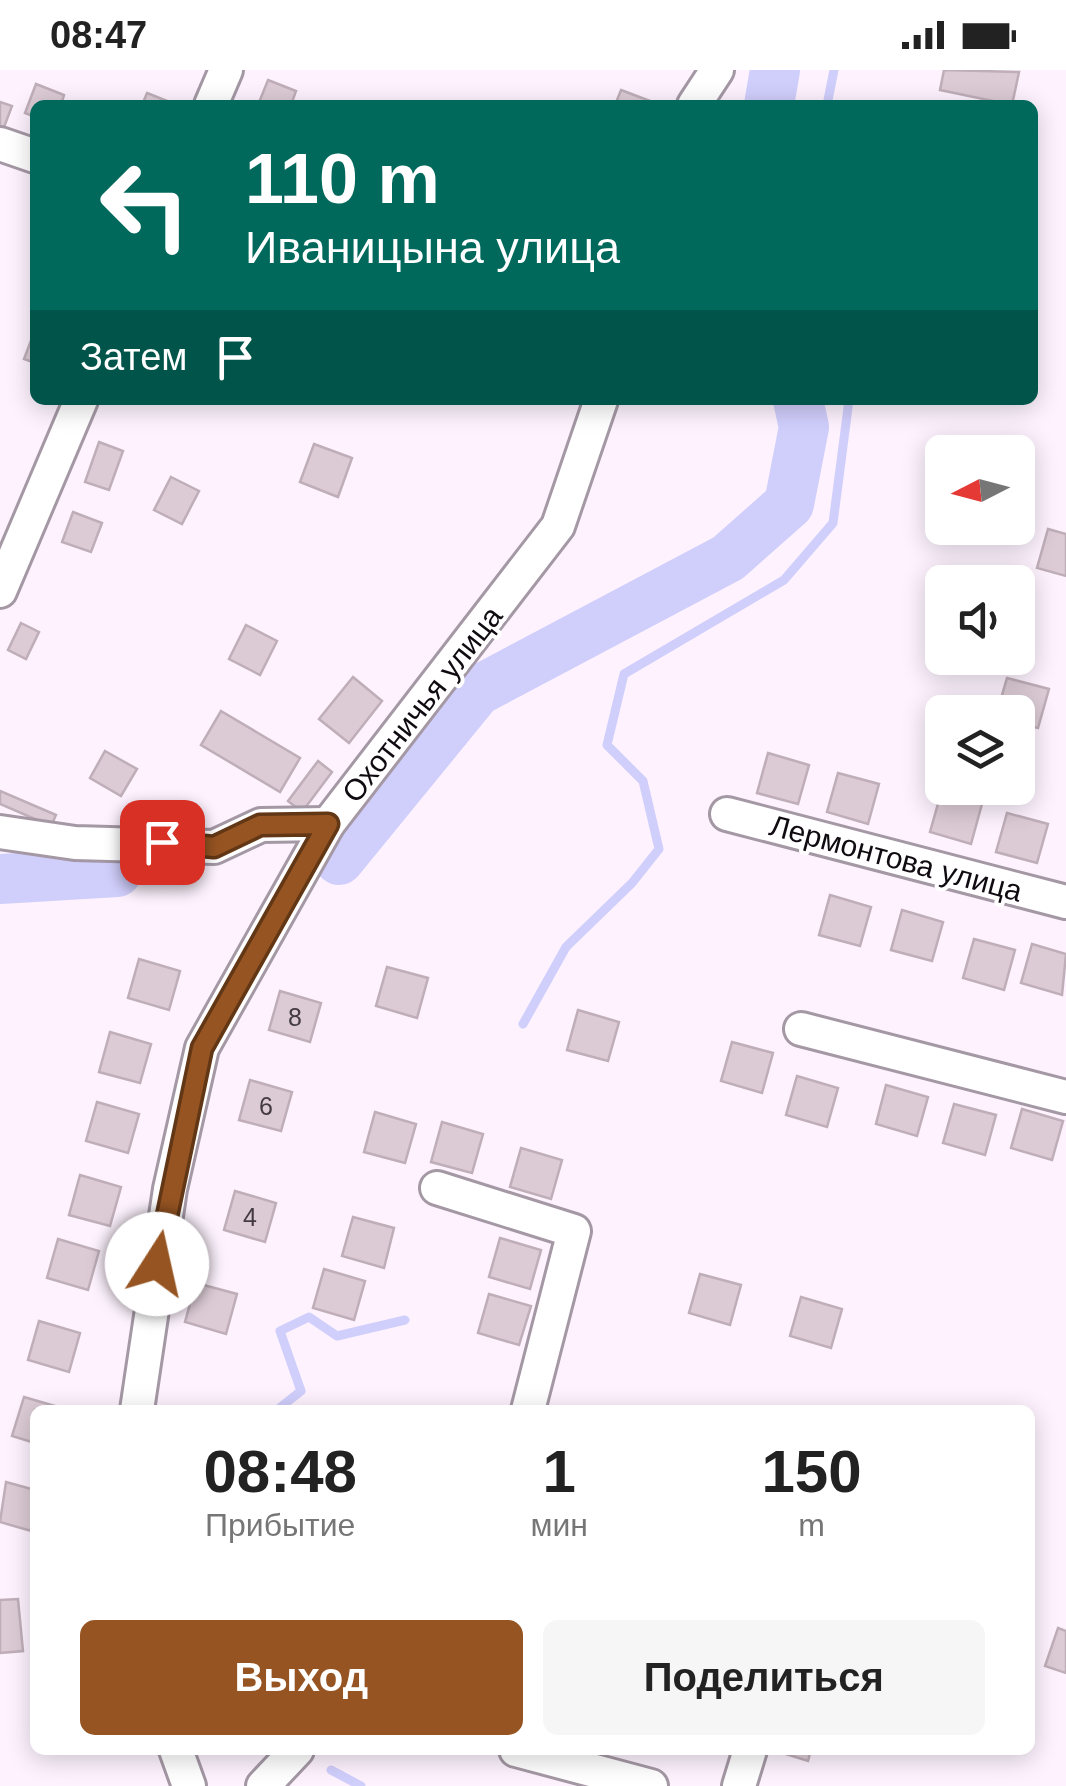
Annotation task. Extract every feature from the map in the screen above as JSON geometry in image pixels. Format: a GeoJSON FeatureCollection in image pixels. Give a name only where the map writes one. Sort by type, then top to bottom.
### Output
{"type":"FeatureCollection","features":[{"type":"Feature","properties":{"kind":"street"},"geometry":{"type":"LineString","coordinates":[[213,100],[226,70]]}},
{"type":"Feature","properties":{"kind":"street"},"geometry":{"type":"LineString","coordinates":[[697,100],[716,70]]}},
{"type":"Feature","properties":{"kind":"street"},"geometry":{"type":"LineString","coordinates":[[0,144],[30,154]]}},
{"type":"Feature","properties":{"kind":"street"},"geometry":{"type":"LineString","coordinates":[[0,591],[79,405]]}},
{"type":"Feature","properties":{"kind":"street","name":"Охотничья улица"},"geometry":{"type":"LineString","coordinates":[[138,1405],[170,1189],[202,1048],[328,824],[558,526],[599,405]]}},
{"type":"Feature","properties":{"kind":"street","name":"Лермонтова улица"},"geometry":{"type":"LineString","coordinates":[[727,814],[1066,902]]}},
{"type":"Feature","properties":{"kind":"street"},"geometry":{"type":"LineString","coordinates":[[0,832],[75,842],[214,847],[260,825],[328,824]]}},
{"type":"Feature","properties":{"kind":"street"},"geometry":{"type":"LineString","coordinates":[[801,1029],[1066,1096]]}},
{"type":"Feature","properties":{"kind":"street"},"geometry":{"type":"LineString","coordinates":[[437,1188],[574,1231],[529,1405]]}},
{"type":"Feature","properties":{"kind":"street"},"geometry":{"type":"LineString","coordinates":[[178,1755],[189,1786]]}},
{"type":"Feature","properties":{"kind":"street"},"geometry":{"type":"LineString","coordinates":[[263,1786],[292,1755]]}},
{"type":"Feature","properties":{"kind":"street"},"geometry":{"type":"LineString","coordinates":[[535,1755],[652,1786]]}},
{"type":"Feature","properties":{"kind":"street"},"geometry":{"type":"LineString","coordinates":[[740,1786],[749,1755]]}},
{"type":"Feature","properties":{"kind":"building"},"geometry":{"type":"Polygon","coordinates":[[[944,70],[1019,72],[1013,100],[988,100],[940,90],[944,70]]]}},
{"type":"Feature","properties":{"kind":"building"},"geometry":{"type":"Polygon","coordinates":[[[268,80],[296,91],[293,100],[260,100],[268,80]]]}},
{"type":"Feature","properties":{"kind":"building"},"geometry":{"type":"Polygon","coordinates":[[[36,84],[64,95],[62,100],[30,100],[30,115],[25,113],[36,84]]]}},
{"type":"Feature","properties":{"kind":"building"},"geometry":{"type":"Polygon","coordinates":[[[621,90],[647,100],[617,100],[621,90]]]}},
{"type":"Feature","properties":{"kind":"building"},"geometry":{"type":"Polygon","coordinates":[[[147,93],[165,100],[144,100],[147,93]]]}},
{"type":"Feature","properties":{"kind":"building"},"geometry":{"type":"Polygon","coordinates":[[[0,102],[12,106],[1,135],[0,135],[0,102]]]}},
{"type":"Feature","properties":{"kind":"building"},"geometry":{"type":"Polygon","coordinates":[[[99,442],[123,451],[109,490],[85,482],[99,442]]]}},
{"type":"Feature","properties":{"kind":"building"},"geometry":{"type":"Polygon","coordinates":[[[314,444],[352,458],[338,497],[300,482],[314,444]]]}},
{"type":"Feature","properties":{"kind":"building"},"geometry":{"type":"Polygon","coordinates":[[[171,477],[199,491],[182,524],[154,510],[171,477]]]}},
{"type":"Feature","properties":{"kind":"building"},"geometry":{"type":"Polygon","coordinates":[[[73,512],[102,523],[91,552],[62,542],[73,512]]]}},
{"type":"Feature","properties":{"kind":"building"},"geometry":{"type":"Polygon","coordinates":[[[1048,529],[1066,534],[1066,576],[1037,568],[1048,529]]]}},
{"type":"Feature","properties":{"kind":"building"},"geometry":{"type":"Polygon","coordinates":[[[21,623],[39,632],[26,659],[8,650],[21,623]]]}},
{"type":"Feature","properties":{"kind":"building"},"geometry":{"type":"Polygon","coordinates":[[[246,625],[277,641],[260,675],[229,659],[246,625]]]}},
{"type":"Feature","properties":{"kind":"building"},"geometry":{"type":"Polygon","coordinates":[[[353,677],[382,701],[349,743],[319,719],[353,677]]]}},
{"type":"Feature","properties":{"kind":"building"},"geometry":{"type":"Polygon","coordinates":[[[1007,678],[1049,689],[1038,728],[1035,695],[1002,695],[1007,678]]]}},
{"type":"Feature","properties":{"kind":"building"},"geometry":{"type":"Polygon","coordinates":[[[221,711],[300,758],[280,792],[201,745],[221,711]]]}},
{"type":"Feature","properties":{"kind":"building"},"geometry":{"type":"Polygon","coordinates":[[[105,751],[137,769],[121,796],[90,778],[105,751]]]}},
{"type":"Feature","properties":{"kind":"building"},"geometry":{"type":"Polygon","coordinates":[[[768,753],[809,765],[798,804],[757,793],[768,753]]]}},
{"type":"Feature","properties":{"kind":"building"},"geometry":{"type":"Polygon","coordinates":[[[318,761],[332,772],[302,812],[288,801],[318,761]]]}},
{"type":"Feature","properties":{"kind":"building"},"geometry":{"type":"Polygon","coordinates":[[[838,773],[879,784],[868,824],[827,812],[838,773]]]}},
{"type":"Feature","properties":{"kind":"building"},"geometry":{"type":"Polygon","coordinates":[[[0,791],[56,815],[51,826],[0,804],[0,791]]]}},
{"type":"Feature","properties":{"kind":"building"},"geometry":{"type":"Polygon","coordinates":[[[938,805],[982,805],[971,844],[930,832],[938,805]]]}},
{"type":"Feature","properties":{"kind":"building"},"geometry":{"type":"Polygon","coordinates":[[[1007,813],[1048,824],[1037,863],[996,852],[1007,813]]]}},
{"type":"Feature","properties":{"kind":"building"},"geometry":{"type":"Polygon","coordinates":[[[830,895],[871,907],[860,946],[819,935],[830,895]]]}},
{"type":"Feature","properties":{"kind":"building"},"geometry":{"type":"Polygon","coordinates":[[[902,910],[943,922],[932,961],[891,950],[902,910]]]}},
{"type":"Feature","properties":{"kind":"building"},"geometry":{"type":"Polygon","coordinates":[[[974,939],[1015,950],[1004,990],[963,978],[974,939]]]}},
{"type":"Feature","properties":{"kind":"building"},"geometry":{"type":"Polygon","coordinates":[[[1032,944],[1066,954],[1062,995],[1021,983],[1032,944]]]}},
{"type":"Feature","properties":{"kind":"building"},"geometry":{"type":"Polygon","coordinates":[[[139,959],[180,971],[169,1010],[128,998],[139,959]]]}},
{"type":"Feature","properties":{"kind":"building"},"geometry":{"type":"Polygon","coordinates":[[[387,967],[428,978],[417,1018],[376,1006],[387,967]]]}},
{"type":"Feature","properties":{"kind":"building"},"geometry":{"type":"Polygon","coordinates":[[[280,991],[321,1003],[310,1042],[269,1030],[280,991]]]}},
{"type":"Feature","properties":{"kind":"building"},"geometry":{"type":"Polygon","coordinates":[[[578,1010],[619,1022],[608,1061],[567,1050],[578,1010]]]}},
{"type":"Feature","properties":{"kind":"building"},"geometry":{"type":"Polygon","coordinates":[[[110,1032],[151,1044],[140,1083],[99,1072],[110,1032]]]}},
{"type":"Feature","properties":{"kind":"building"},"geometry":{"type":"Polygon","coordinates":[[[732,1042],[773,1053],[762,1093],[721,1081],[732,1042]]]}},
{"type":"Feature","properties":{"kind":"building"},"geometry":{"type":"Polygon","coordinates":[[[797,1076],[838,1088],[827,1127],[786,1115],[797,1076]]]}},
{"type":"Feature","properties":{"kind":"building"},"geometry":{"type":"Polygon","coordinates":[[[250,1080],[292,1092],[281,1131],[239,1120],[250,1080]]]}},
{"type":"Feature","properties":{"kind":"building"},"geometry":{"type":"Polygon","coordinates":[[[886,1085],[928,1097],[917,1136],[876,1124],[886,1085]]]}},
{"type":"Feature","properties":{"kind":"building"},"geometry":{"type":"Polygon","coordinates":[[[97,1102],[139,1114],[128,1153],[86,1141],[97,1102]]]}},
{"type":"Feature","properties":{"kind":"building"},"geometry":{"type":"Polygon","coordinates":[[[954,1104],[996,1115],[985,1155],[943,1143],[954,1104]]]}},
{"type":"Feature","properties":{"kind":"building"},"geometry":{"type":"Polygon","coordinates":[[[1022,1109],[1063,1121],[1052,1160],[1011,1148],[1022,1109]]]}},
{"type":"Feature","properties":{"kind":"building"},"geometry":{"type":"Polygon","coordinates":[[[375,1112],[416,1124],[405,1163],[364,1152],[375,1112]]]}},
{"type":"Feature","properties":{"kind":"building"},"geometry":{"type":"Polygon","coordinates":[[[442,1122],[483,1134],[472,1173],[431,1162],[442,1122]]]}},
{"type":"Feature","properties":{"kind":"building"},"geometry":{"type":"Polygon","coordinates":[[[521,1148],[562,1160],[551,1199],[510,1187],[521,1148]]]}},
{"type":"Feature","properties":{"kind":"building"},"geometry":{"type":"Polygon","coordinates":[[[80,1175],[121,1187],[110,1226],[69,1215],[80,1175]]]}},
{"type":"Feature","properties":{"kind":"building"},"geometry":{"type":"Polygon","coordinates":[[[235,1191],[276,1203],[265,1242],[224,1230],[235,1191]]]}},
{"type":"Feature","properties":{"kind":"building"},"geometry":{"type":"Polygon","coordinates":[[[353,1217],[394,1228],[384,1268],[342,1256],[353,1217]]]}},
{"type":"Feature","properties":{"kind":"building"},"geometry":{"type":"Polygon","coordinates":[[[500,1238],[541,1250],[530,1289],[489,1277],[500,1238]]]}},
{"type":"Feature","properties":{"kind":"building"},"geometry":{"type":"Polygon","coordinates":[[[58,1239],[99,1251],[88,1290],[47,1278],[58,1239]]]}},
{"type":"Feature","properties":{"kind":"building"},"geometry":{"type":"Polygon","coordinates":[[[324,1269],[365,1281],[354,1320],[313,1308],[324,1269]]]}},
{"type":"Feature","properties":{"kind":"building"},"geometry":{"type":"Polygon","coordinates":[[[700,1274],[741,1285],[730,1325],[689,1313],[700,1274]]]}},
{"type":"Feature","properties":{"kind":"building"},"geometry":{"type":"Polygon","coordinates":[[[196,1283],[237,1294],[226,1334],[185,1322],[196,1283]]]}},
{"type":"Feature","properties":{"kind":"building"},"geometry":{"type":"Polygon","coordinates":[[[489,1294],[531,1306],[519,1345],[478,1333],[489,1294]]]}},
{"type":"Feature","properties":{"kind":"building"},"geometry":{"type":"Polygon","coordinates":[[[801,1297],[842,1309],[831,1348],[790,1336],[801,1297]]]}},
{"type":"Feature","properties":{"kind":"building"},"geometry":{"type":"Polygon","coordinates":[[[39,1321],[80,1333],[69,1372],[28,1360],[39,1321]]]}},
{"type":"Feature","properties":{"kind":"building"},"geometry":{"type":"Polygon","coordinates":[[[24,1397],[51,1405],[30,1405],[30,1441],[12,1436],[24,1397]]]}},
{"type":"Feature","properties":{"kind":"building"},"geometry":{"type":"Polygon","coordinates":[[[6,1482],[30,1489],[30,1531],[0,1522],[6,1482]]]}},
{"type":"Feature","properties":{"kind":"building"},"geometry":{"type":"Polygon","coordinates":[[[18,1599],[23,1651],[0,1653],[0,1600],[18,1599]]]}},
{"type":"Feature","properties":{"kind":"building"},"geometry":{"type":"Polygon","coordinates":[[[1058,1628],[1066,1631],[1066,1673],[1045,1666],[1058,1628]]]}},
{"type":"Feature","properties":{"kind":"waterway"},"geometry":{"type":"LineString","coordinates":[[770,100],[775,70]]}},
{"type":"Feature","properties":{"kind":"waterway"},"geometry":{"type":"LineString","coordinates":[[828,100],[834,70]]}},
{"type":"Feature","properties":{"kind":"waterway"},"geometry":{"type":"LineString","coordinates":[[339,860],[477,691],[728,558],[789,504],[804,427],[799,405]]}},
{"type":"Feature","properties":{"kind":"waterway"},"geometry":{"type":"LineString","coordinates":[[523,1024],[566,947],[632,883],[659,849],[643,781],[607,745],[624,674],[784,580],[833,523],[848,405]]}},
{"type":"Feature","properties":{"kind":"waterway"},"geometry":{"type":"LineString","coordinates":[[0,879],[117,872]]}},
{"type":"Feature","properties":{"kind":"waterway"},"geometry":{"type":"LineString","coordinates":[[283,1405],[301,1391],[280,1331],[309,1317],[337,1336],[405,1320]]}},
{"type":"Feature","properties":{"kind":"waterway"},"geometry":{"type":"LineString","coordinates":[[331,1770],[361,1786]]}},
{"type":"Feature","properties":{"kind":"route"},"geometry":{"type":"LineString","coordinates":[[157,1264],[202,1048],[328,824],[260,825],[214,847],[162,842]]}}]}
